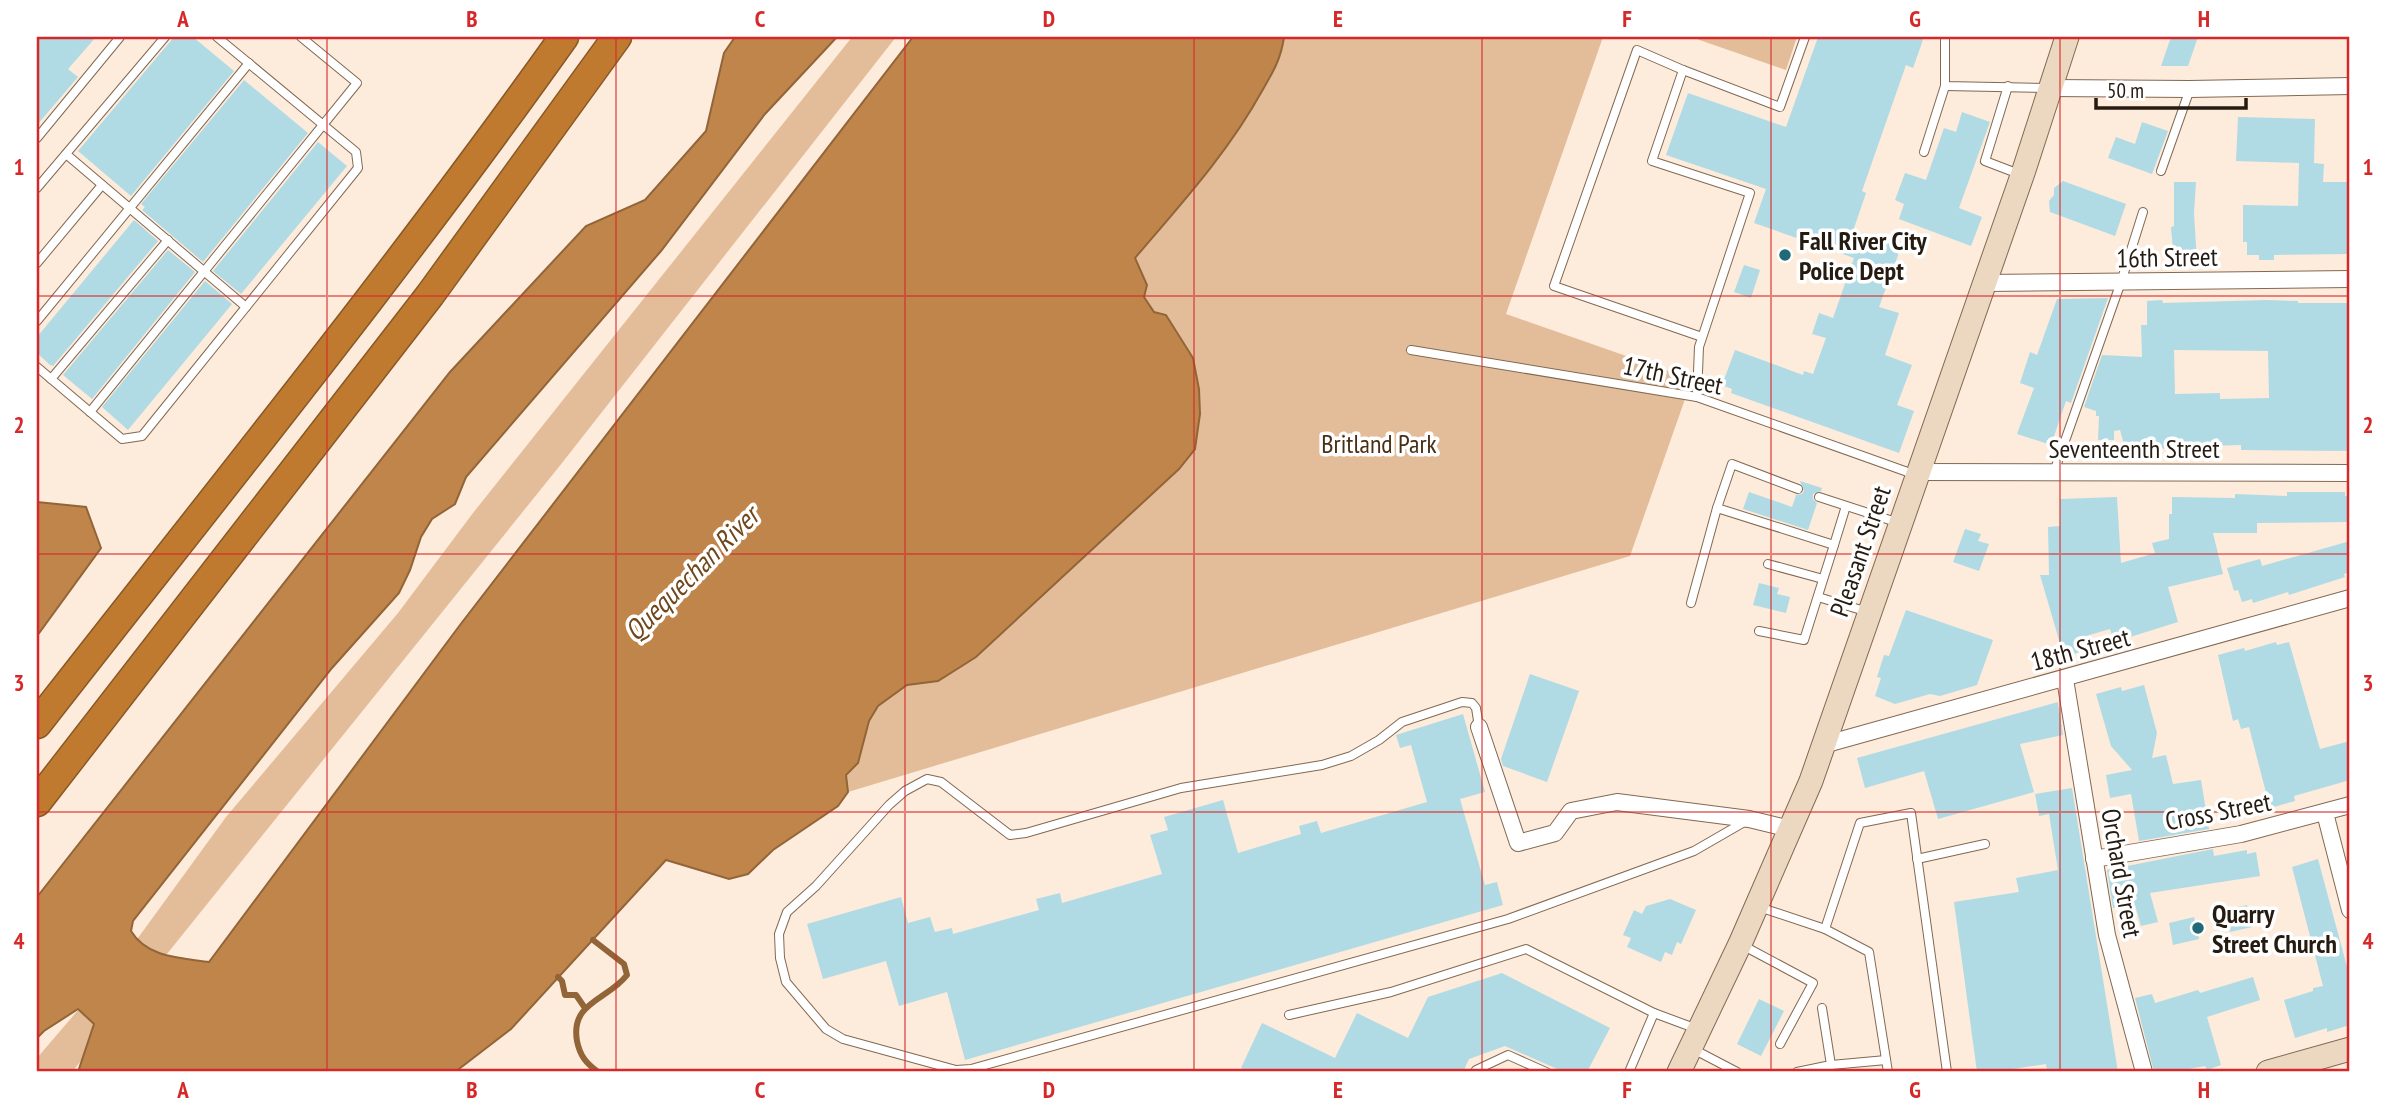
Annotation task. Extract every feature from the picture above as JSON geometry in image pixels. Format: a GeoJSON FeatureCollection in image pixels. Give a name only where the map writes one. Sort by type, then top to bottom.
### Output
{"type":"FeatureCollection","features":[{"type":"Feature","properties":{"kind":"highway"},"geometry":{"type":"LineString","coordinates":[[37,724],[401,257],[564,37]]}},
{"type":"Feature","properties":{"kind":"highway"},"geometry":{"type":"LineString","coordinates":[[37,802],[364,382],[617,37]]}},
{"type":"Feature","properties":{"kind":"highway"},"geometry":{"type":"LineString","coordinates":[[560,117],[630,37]]}},
{"type":"Feature","properties":{"kind":"main road","name":"Pleasant Street"},"geometry":{"type":"LineString","coordinates":[[1679,1072],[1740,944],[1811,781],[2022,175],[2067,37]]}},
{"type":"Feature","properties":{"kind":"main road"},"geometry":{"type":"LineString","coordinates":[[2268,1072],[2350,1048]]}},
{"type":"Feature","properties":{"kind":"street"},"geometry":{"type":"LineString","coordinates":[[2050,88],[2350,86]]}},
{"type":"Feature","properties":{"kind":"street","name":"16th Street"},"geometry":{"type":"LineString","coordinates":[[1984,283],[2350,279]]}},
{"type":"Feature","properties":{"kind":"street","name":"Seventeenth Street"},"geometry":{"type":"LineString","coordinates":[[1917,473],[2350,473]]}},
{"type":"Feature","properties":{"kind":"street","name":"18th Street"},"geometry":{"type":"LineString","coordinates":[[1823,745],[2350,598]]}},
{"type":"Feature","properties":{"kind":"street","name":"Orchard Street"},"geometry":{"type":"LineString","coordinates":[[2065,679],[2107,935],[2144,1072]]}},
{"type":"Feature","properties":{"kind":"street"},"geometry":{"type":"LineString","coordinates":[[1479,727],[1518,843],[1555,833],[1571,811],[1617,802],[1749,819],[1790,829]]}},
{"type":"Feature","properties":{"kind":"street","name":"Cross Street"},"geometry":{"type":"LineString","coordinates":[[2094,859],[2241,834],[2350,805]]}},
{"type":"Feature","properties":{"kind":"street"},"geometry":{"type":"LineString","coordinates":[[2325,813],[2350,910]]}},
{"type":"Feature","properties":{"kind":"lane"},"geometry":{"type":"LineString","coordinates":[[37,138],[120,37]]}},
{"type":"Feature","properties":{"kind":"lane"},"geometry":{"type":"LineString","coordinates":[[37,188],[165,37]]}},
{"type":"Feature","properties":{"kind":"lane"},"geometry":{"type":"LineString","coordinates":[[37,367],[122,439],[142,436],[358,168],[356,152],[217,37]]}},
{"type":"Feature","properties":{"kind":"lane"},"geometry":{"type":"LineString","coordinates":[[90,411],[357,83],[301,37]]}},
{"type":"Feature","properties":{"kind":"lane"},"geometry":{"type":"LineString","coordinates":[[1702,337],[1554,286],[1637,50],[1780,107],[1805,37]]}},
{"type":"Feature","properties":{"kind":"lane"},"geometry":{"type":"LineString","coordinates":[[1924,152],[1945,86],[1945,37]]}},
{"type":"Feature","properties":{"kind":"lane"},"geometry":{"type":"LineString","coordinates":[[37,321],[249,63]]}},
{"type":"Feature","properties":{"kind":"lane"},"geometry":{"type":"LineString","coordinates":[[1683,70],[1652,161],[1749,193],[1699,347],[1697,397]]}},
{"type":"Feature","properties":{"kind":"lane"},"geometry":{"type":"LineString","coordinates":[[1945,86],[2050,88]]}},
{"type":"Feature","properties":{"kind":"lane"},"geometry":{"type":"LineString","coordinates":[[2008,86],[1985,161],[2022,175]]}},
{"type":"Feature","properties":{"kind":"lane"},"geometry":{"type":"LineString","coordinates":[[2161,172],[2190,89]]}},
{"type":"Feature","properties":{"kind":"lane"},"geometry":{"type":"LineString","coordinates":[[66,154],[246,307]]}},
{"type":"Feature","properties":{"kind":"lane"},"geometry":{"type":"LineString","coordinates":[[37,263],[102,185]]}},
{"type":"Feature","properties":{"kind":"lane"},"geometry":{"type":"LineString","coordinates":[[2054,472],[2122,282],[2143,212]]}},
{"type":"Feature","properties":{"kind":"lane"},"geometry":{"type":"LineString","coordinates":[[51,379],[168,240]]}},
{"type":"Feature","properties":{"kind":"lane","name":"17th Street"},"geometry":{"type":"LineString","coordinates":[[1411,350],[1697,397],[1917,473]]}},
{"type":"Feature","properties":{"kind":"lane"},"geometry":{"type":"LineString","coordinates":[[1691,603],[1732,464],[1798,489]]}},
{"type":"Feature","properties":{"kind":"lane"},"geometry":{"type":"LineString","coordinates":[[1819,497],[1899,523]]}},
{"type":"Feature","properties":{"kind":"lane"},"geometry":{"type":"LineString","coordinates":[[1759,631],[1804,640],[1846,506]]}},
{"type":"Feature","properties":{"kind":"lane"},"geometry":{"type":"LineString","coordinates":[[1717,508],[1834,545]]}},
{"type":"Feature","properties":{"kind":"lane"},"geometry":{"type":"LineString","coordinates":[[1768,564],[1823,579]]}},
{"type":"Feature","properties":{"kind":"lane"},"geometry":{"type":"LineString","coordinates":[[1818,597],[1869,612]]}},
{"type":"Feature","properties":{"kind":"lane"},"geometry":{"type":"LineString","coordinates":[[1479,727],[1476,708],[1472,703],[1461,702],[1402,722],[1352,756],[1322,765],[1181,788],[1026,833],[1010,835],[940,782],[927,779],[905,791],[889,805],[816,886],[787,912],[779,934],[780,958],[786,982],[826,1029],[843,1039],[956,1070],[971,1069],[1508,919],[1694,851],[1749,819]]}},
{"type":"Feature","properties":{"kind":"lane"},"geometry":{"type":"LineString","coordinates":[[1825,929],[1860,822],[1911,813],[1947,1072]]}},
{"type":"Feature","properties":{"kind":"lane"},"geometry":{"type":"LineString","coordinates":[[1917,859],[1985,844]]}},
{"type":"Feature","properties":{"kind":"lane"},"geometry":{"type":"LineString","coordinates":[[1756,906],[1825,929],[1869,951],[1888,1072]]}},
{"type":"Feature","properties":{"kind":"lane"},"geometry":{"type":"LineString","coordinates":[[1740,944],[1813,983],[1780,1044]]}},
{"type":"Feature","properties":{"kind":"lane"},"geometry":{"type":"LineString","coordinates":[[1289,1015],[1391,992],[1526,949],[1654,1013],[1695,1039],[1738,1072]]}},
{"type":"Feature","properties":{"kind":"lane"},"geometry":{"type":"LineString","coordinates":[[1822,1008],[1831,1065]]}},
{"type":"Feature","properties":{"kind":"lane"},"geometry":{"type":"LineString","coordinates":[[1629,1072],[1654,1013]]}},
{"type":"Feature","properties":{"kind":"lane"},"geometry":{"type":"LineString","coordinates":[[1475,1072],[1508,1055],[1546,1072]]}},
{"type":"Feature","properties":{"kind":"lane"},"geometry":{"type":"LineString","coordinates":[[1797,1072],[1831,1065],[1886,1060]]}},
{"type":"Feature","properties":{"kind":"green space"},"geometry":{"type":"Polygon","coordinates":[[[852,37],[896,37],[562,463],[72,1072],[37,1072],[37,1058],[127,953],[226,817],[398,613],[473,513],[852,37]]]}},
{"type":"Feature","properties":{"kind":"green space","name":"Britland Park"},"geometry":{"type":"Polygon","coordinates":[[[1284,37],[1603,37],[1506,314],[1692,379],[1630,556],[848,792],[846,775],[858,763],[869,721],[878,706],[907,685],[938,681],[976,657],[1179,469],[1154,312],[1143,296],[1147,285],[1135,258],[1203,178],[1249,114],[1273,71],[1284,37]]]}},
{"type":"Feature","properties":{"kind":"green space"},"geometry":{"type":"Polygon","coordinates":[[[1691,37],[1797,37],[1786,70],[1691,37]]]}},
{"type":"Feature","properties":{"kind":"water","name":"Quequechan River"},"geometry":{"type":"Polygon","coordinates":[[[735,37],[837,37],[765,114],[661,251],[466,477],[455,504],[432,519],[421,537],[399,593],[332,668],[133,921],[131,931],[138,940],[156,952],[209,962],[460,625],[913,37],[1284,37],[1273,71],[1249,114],[1203,178],[1135,258],[1147,285],[1144,297],[1154,312],[1166,315],[1193,358],[1199,389],[1200,414],[1195,449],[1179,469],[976,657],[938,681],[907,685],[878,706],[869,721],[858,763],[846,775],[848,792],[838,806],[773,850],[748,874],[729,879],[666,860],[511,1029],[455,1072],[78,1072],[94,1024],[78,1009],[37,1038],[37,897],[450,372],[586,226],[645,200],[706,131],[724,53],[735,37]]]}},
{"type":"Feature","properties":{"kind":"water"},"geometry":{"type":"Polygon","coordinates":[[[37,502],[86,507],[101,548],[37,636],[37,502]]]}},
{"type":"Feature","properties":{"kind":"building"},"geometry":{"type":"Polygon","coordinates":[[[37,37],[96,37],[68,69],[78,77],[37,125],[37,37]]]}},
{"type":"Feature","properties":{"kind":"building"},"geometry":{"type":"Polygon","coordinates":[[[174,37],[193,37],[234,71],[131,196],[78,151],[174,37]]]}},
{"type":"Feature","properties":{"kind":"building"},"geometry":{"type":"Polygon","coordinates":[[[1818,37],[1924,37],[1913,68],[1906,65],[1862,191],[1866,193],[1853,231],[1901,247],[1879,307],[1899,313],[1885,355],[1912,365],[1897,405],[1914,411],[1899,453],[1731,393],[1732,389],[1722,385],[1735,350],[1803,375],[1804,371],[1813,374],[1826,338],[1812,334],[1819,313],[1833,318],[1854,258],[1754,223],[1766,189],[1666,155],[1688,93],[1786,127],[1818,37]]]}},
{"type":"Feature","properties":{"kind":"building"},"geometry":{"type":"Polygon","coordinates":[[[2171,37],[2198,37],[2188,66],[2161,66],[2171,37]]]}},
{"type":"Feature","properties":{"kind":"building"},"geometry":{"type":"Polygon","coordinates":[[[244,80],[308,133],[203,262],[142,210],[145,207],[141,204],[244,80]]]}},
{"type":"Feature","properties":{"kind":"building"},"geometry":{"type":"Polygon","coordinates":[[[1962,112],[1990,122],[1959,208],[1982,217],[1971,246],[1899,219],[1904,204],[1895,200],[1905,173],[1926,180],[1944,128],[1956,132],[1962,112]]]}},
{"type":"Feature","properties":{"kind":"building"},"geometry":{"type":"Polygon","coordinates":[[[2238,117],[2315,119],[2314,163],[2324,164],[2323,182],[2350,182],[2350,254],[2274,255],[2274,260],[2259,260],[2259,255],[2247,255],[2247,242],[2243,242],[2243,205],[2298,206],[2299,163],[2236,161],[2238,117]]]}},
{"type":"Feature","properties":{"kind":"building"},"geometry":{"type":"Polygon","coordinates":[[[2142,122],[2168,131],[2152,174],[2108,158],[2116,137],[2135,144],[2142,122]]]}},
{"type":"Feature","properties":{"kind":"building"},"geometry":{"type":"Polygon","coordinates":[[[318,142],[347,166],[241,294],[213,271],[318,142]]]}},
{"type":"Feature","properties":{"kind":"building"},"geometry":{"type":"Polygon","coordinates":[[[2063,181],[2126,204],[2115,236],[2050,212],[2049,201],[2054,195],[2054,188],[2063,181]]]}},
{"type":"Feature","properties":{"kind":"building"},"geometry":{"type":"Polygon","coordinates":[[[2174,182],[2196,182],[2194,213],[2197,261],[2174,262],[2171,227],[2174,226],[2174,182]]]}},
{"type":"Feature","properties":{"kind":"building"},"geometry":{"type":"Polygon","coordinates":[[[134,220],[158,241],[53,366],[50,365],[37,353],[37,337],[134,220]]]}},
{"type":"Feature","properties":{"kind":"building"},"geometry":{"type":"Polygon","coordinates":[[[168,250],[195,272],[92,399],[63,375],[168,250]]]}},
{"type":"Feature","properties":{"kind":"building"},"geometry":{"type":"Polygon","coordinates":[[[1744,265],[1760,270],[1751,298],[1734,292],[1744,265]]]}},
{"type":"Feature","properties":{"kind":"building"},"geometry":{"type":"Polygon","coordinates":[[[205,281],[232,304],[128,430],[102,407],[205,281]]]}},
{"type":"Feature","properties":{"kind":"building"},"geometry":{"type":"Polygon","coordinates":[[[2108,298],[2071,403],[2066,401],[2051,445],[2017,434],[2034,388],[2020,383],[2030,352],[2037,355],[2057,299],[2108,298]]]}},
{"type":"Feature","properties":{"kind":"building"},"geometry":{"type":"Polygon","coordinates":[[[2162,300],[2163,303],[2266,300],[2350,303],[2350,451],[2241,450],[2241,445],[2208,446],[2208,449],[2125,448],[2120,430],[2114,431],[2114,440],[2098,440],[2099,416],[2096,416],[2096,411],[2084,407],[2102,355],[2142,357],[2141,325],[2147,325],[2147,301],[2162,300]],[[2174,350],[2175,394],[2220,393],[2220,399],[2269,398],[2268,351],[2174,350]]]}},
{"type":"Feature","properties":{"kind":"building"},"geometry":{"type":"Polygon","coordinates":[[[1800,481],[1822,488],[1813,494],[1817,503],[1808,530],[1743,509],[1749,492],[1792,507],[1796,495],[1804,491],[1800,481]]]}},
{"type":"Feature","properties":{"kind":"building"},"geometry":{"type":"Polygon","coordinates":[[[2287,492],[2345,492],[2345,496],[2350,495],[2350,522],[2257,523],[2257,533],[2213,533],[2223,574],[2168,587],[2178,622],[2114,642],[2110,629],[2079,638],[2083,651],[2064,657],[2040,575],[2049,575],[2048,527],[2060,526],[2060,499],[2117,497],[2121,563],[2155,553],[2152,543],[2169,539],[2172,497],[2235,498],[2235,494],[2287,496],[2287,492]]]}},
{"type":"Feature","properties":{"kind":"building"},"geometry":{"type":"Polygon","coordinates":[[[1965,529],[1981,534],[1978,541],[1989,544],[1979,571],[1953,562],[1965,529]]]}},
{"type":"Feature","properties":{"kind":"building"},"geometry":{"type":"Polygon","coordinates":[[[2350,541],[2350,572],[2344,574],[2345,577],[2253,603],[2252,599],[2242,602],[2238,590],[2234,591],[2227,568],[2260,559],[2262,566],[2350,541]]]}},
{"type":"Feature","properties":{"kind":"building"},"geometry":{"type":"Polygon","coordinates":[[[1759,583],[1779,588],[1777,594],[1790,597],[1786,613],[1753,605],[1759,583]]]}},
{"type":"Feature","properties":{"kind":"building"},"geometry":{"type":"Polygon","coordinates":[[[1906,610],[1993,640],[1977,685],[1940,696],[1930,694],[1895,704],[1875,696],[1881,678],[1877,677],[1884,655],[1889,656],[1906,610]]]}},
{"type":"Feature","properties":{"kind":"building"},"geometry":{"type":"Polygon","coordinates":[[[2276,642],[2277,645],[2289,642],[2320,749],[2350,741],[2350,780],[2294,796],[2295,801],[2270,808],[2249,727],[2241,729],[2238,719],[2233,721],[2218,655],[2276,642]]]}},
{"type":"Feature","properties":{"kind":"building"},"geometry":{"type":"Polygon","coordinates":[[[1530,674],[1579,691],[1547,782],[1503,766],[1501,759],[1530,674]]]}},
{"type":"Feature","properties":{"kind":"building"},"geometry":{"type":"Polygon","coordinates":[[[2144,685],[2157,733],[2152,758],[2166,755],[2173,784],[2201,780],[2209,829],[2139,841],[2131,794],[2110,798],[2106,775],[2132,770],[2111,746],[2096,694],[2121,687],[2122,691],[2144,685]]]}},
{"type":"Feature","properties":{"kind":"building"},"geometry":{"type":"Polygon","coordinates":[[[2058,702],[2063,735],[2020,744],[2034,792],[1938,819],[1924,771],[1865,788],[1857,758],[2058,702]]]}},
{"type":"Feature","properties":{"kind":"building"},"geometry":{"type":"Polygon","coordinates":[[[1463,714],[1485,792],[1460,799],[1485,885],[1497,882],[1503,905],[965,1060],[947,992],[899,1006],[886,961],[823,979],[807,924],[901,897],[908,923],[930,917],[935,932],[952,928],[953,934],[1039,910],[1036,899],[1060,893],[1062,903],[1162,874],[1150,835],[1168,830],[1164,817],[1223,800],[1238,853],[1301,834],[1299,826],[1317,821],[1321,833],[1427,802],[1411,745],[1400,748],[1396,735],[1463,714]]]}},
{"type":"Feature","properties":{"kind":"building"},"geometry":{"type":"Polygon","coordinates":[[[2072,788],[2118,1072],[2047,1072],[2046,1064],[1977,1072],[1954,902],[2019,892],[2016,878],[2058,870],[2049,814],[2039,816],[2035,794],[2072,788]]]}},
{"type":"Feature","properties":{"kind":"building"},"geometry":{"type":"Polygon","coordinates":[[[2213,849],[2214,856],[2247,850],[2247,854],[2256,852],[2260,876],[2150,893],[2158,922],[2141,926],[2135,905],[2113,908],[2107,870],[2213,849]]]}},
{"type":"Feature","properties":{"kind":"building"},"geometry":{"type":"Polygon","coordinates":[[[2318,859],[2350,978],[2350,1025],[2327,1032],[2327,1028],[2295,1038],[2284,1000],[2323,986],[2292,867],[2318,859]]]}},
{"type":"Feature","properties":{"kind":"building"},"geometry":{"type":"Polygon","coordinates":[[[1670,899],[1696,910],[1681,944],[1677,942],[1672,955],[1665,952],[1661,962],[1627,947],[1631,938],[1623,935],[1634,910],[1642,914],[1646,906],[1670,899]]]}},
{"type":"Feature","properties":{"kind":"building"},"geometry":{"type":"Polygon","coordinates":[[[2247,905],[2252,927],[2230,932],[2225,910],[2247,905]]]}},
{"type":"Feature","properties":{"kind":"building"},"geometry":{"type":"Polygon","coordinates":[[[2194,917],[2199,939],[2173,945],[2169,923],[2194,917]]]}},
{"type":"Feature","properties":{"kind":"building"},"geometry":{"type":"Polygon","coordinates":[[[1502,973],[1610,1028],[1587,1072],[1564,1072],[1505,1046],[1469,1059],[1463,1072],[1250,1072],[1241,1068],[1262,1023],[1335,1058],[1357,1013],[1408,1038],[1428,997],[1502,973]]]}},
{"type":"Feature","properties":{"kind":"building"},"geometry":{"type":"Polygon","coordinates":[[[2253,977],[2260,1000],[2207,1017],[2221,1065],[2207,1070],[2205,1066],[2172,1072],[2154,1072],[2135,998],[2152,994],[2155,1003],[2253,977]]]}},
{"type":"Feature","properties":{"kind":"building"},"geometry":{"type":"Polygon","coordinates":[[[1759,999],[1784,1011],[1761,1056],[1737,1044],[1759,999]]]}},
{"type":"Feature","properties":{"kind":"waterway"},"geometry":{"type":"LineString","coordinates":[[593,940],[624,964],[627,975],[585,1010],[576,1028],[580,1051],[598,1072]]}},
{"type":"Feature","properties":{"kind":"waterway"},"geometry":{"type":"LineString","coordinates":[[558,977],[562,981],[565,995],[576,995],[585,1008]]}},
{"type":"Feature","properties":{"kind":"place","name":"Fall River City Police Dept"},"geometry":{"type":"Point","coordinates":[1785,255]}},
{"type":"Feature","properties":{"kind":"place","name":"Quarry Street Church"},"geometry":{"type":"Point","coordinates":[2198,928]}}]}
